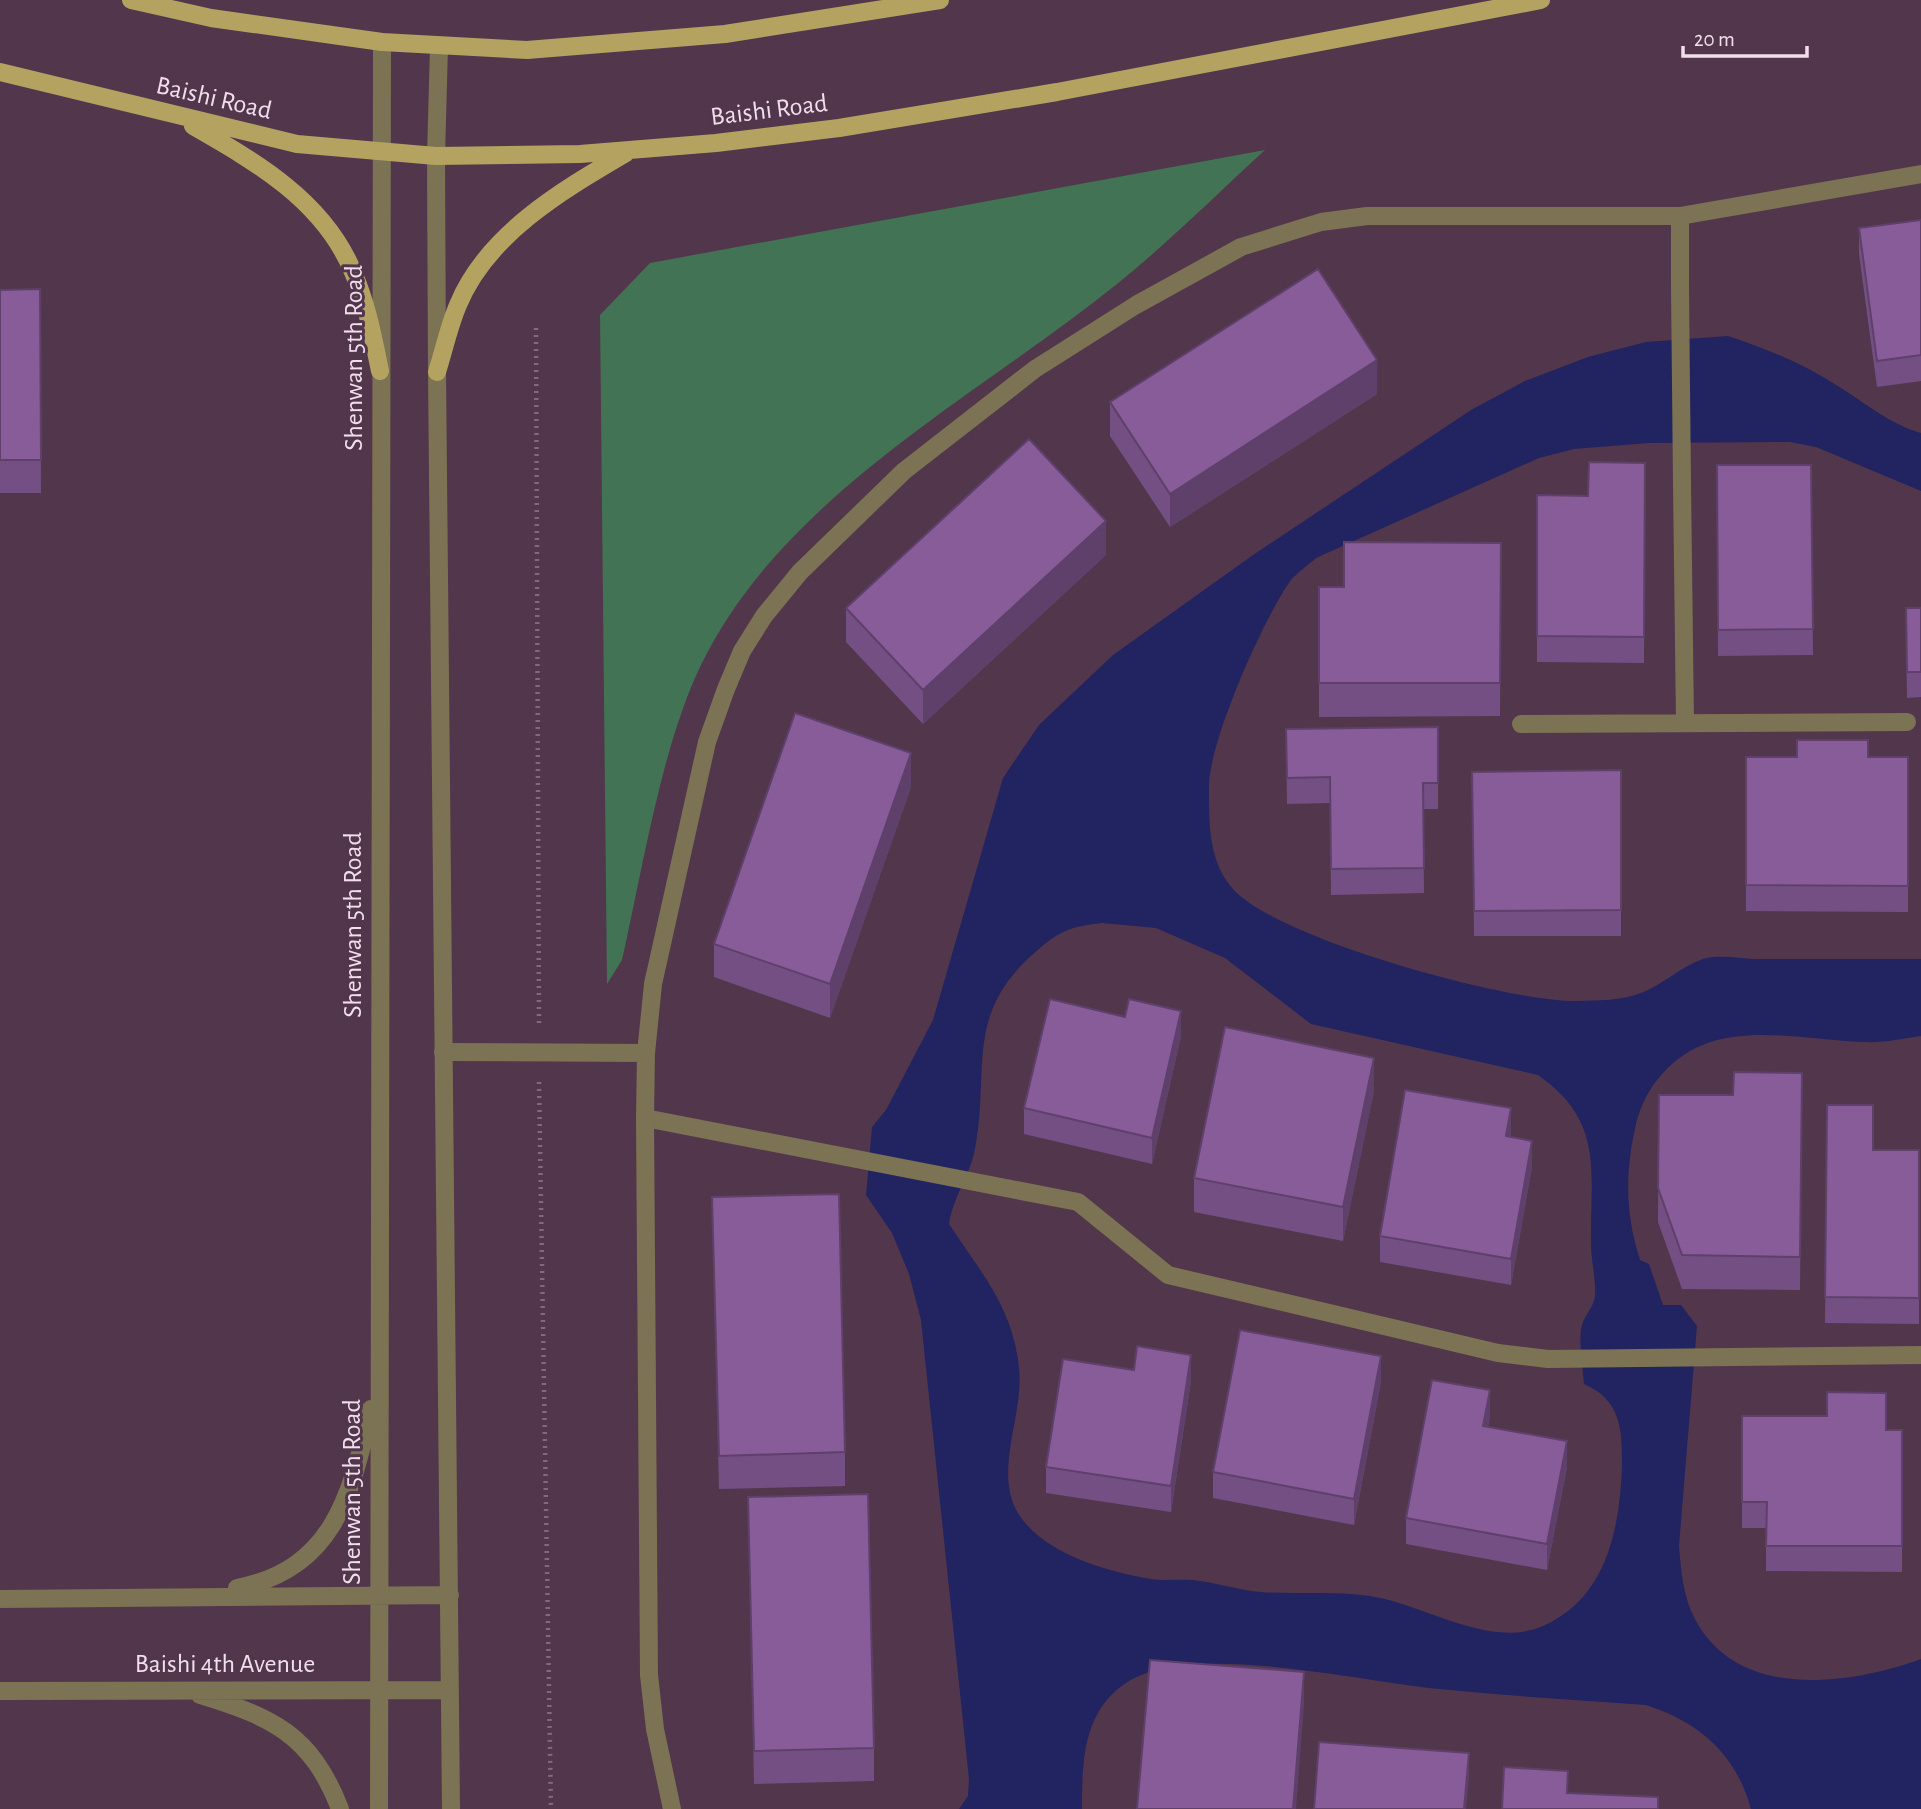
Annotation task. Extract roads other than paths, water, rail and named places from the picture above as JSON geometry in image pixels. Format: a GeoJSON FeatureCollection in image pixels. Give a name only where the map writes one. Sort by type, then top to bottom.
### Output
{"type":"FeatureCollection","features":[{"type":"Feature","properties":{"kind":"main road"},"geometry":{"type":"LineString","coordinates":[[131,0],[211,18],[382,41],[439,47],[527,50],[725,34],[940,0]]}},
{"type":"Feature","properties":{"kind":"main road","name":"Baishi Road"},"geometry":{"type":"LineString","coordinates":[[0,72],[297,144],[436,156],[630,150],[839,128],[1057,92],[1541,0]]}},
{"type":"Feature","properties":{"kind":"main road"},"geometry":{"type":"LineString","coordinates":[[174,116],[255,162],[295,193],[326,225],[352,269],[368,314],[380,371]]}},
{"type":"Feature","properties":{"kind":"main road"},"geometry":{"type":"LineString","coordinates":[[437,372],[458,304],[487,258],[519,223],[562,191],[630,150]]}},
{"type":"Feature","properties":{"kind":"street","name":"Shenwan 5th Road"},"geometry":{"type":"LineString","coordinates":[[379,1809],[382,41]]}},
{"type":"Feature","properties":{"kind":"street"},"geometry":{"type":"LineString","coordinates":[[439,47],[436,156],[437,372],[451,1809]]}},
{"type":"Feature","properties":{"kind":"street"},"geometry":{"type":"LineString","coordinates":[[672,1809],[655,1729],[649,1675],[646,1054],[653,984],[707,742],[741,651],[764,616],[800,572],[904,471],[1035,369],[1124,312],[1212,262],[1280,233],[1321,222],[1391,215],[1680,216],[1921,174]]}},
{"type":"Feature","properties":{"kind":"street"},"geometry":{"type":"LineString","coordinates":[[1680,216],[1685,723]]}},
{"type":"Feature","properties":{"kind":"street"},"geometry":{"type":"LineString","coordinates":[[1521,724],[1907,722]]}},
{"type":"Feature","properties":{"kind":"street"},"geometry":{"type":"LineString","coordinates":[[443,1052],[646,1054]]}},
{"type":"Feature","properties":{"kind":"street"},"geometry":{"type":"LineString","coordinates":[[645,1118],[784,1142],[1078,1202],[1168,1275],[1498,1353],[1548,1359],[1921,1355]]}},
{"type":"Feature","properties":{"kind":"street"},"geometry":{"type":"LineString","coordinates":[[193,1596],[258,1584],[286,1571],[310,1555],[337,1521],[354,1480],[378,1382]]}},
{"type":"Feature","properties":{"kind":"street"},"geometry":{"type":"LineString","coordinates":[[0,1599],[450,1595]]}},
{"type":"Feature","properties":{"kind":"street"},"geometry":{"type":"LineString","coordinates":[[183,1690],[251,1711],[283,1727],[304,1746],[321,1770],[340,1809]]}},
{"type":"Feature","properties":{"kind":"street","name":"Baishi 4th Avenue"},"geometry":{"type":"LineString","coordinates":[[0,1691],[450,1690]]}}]}
